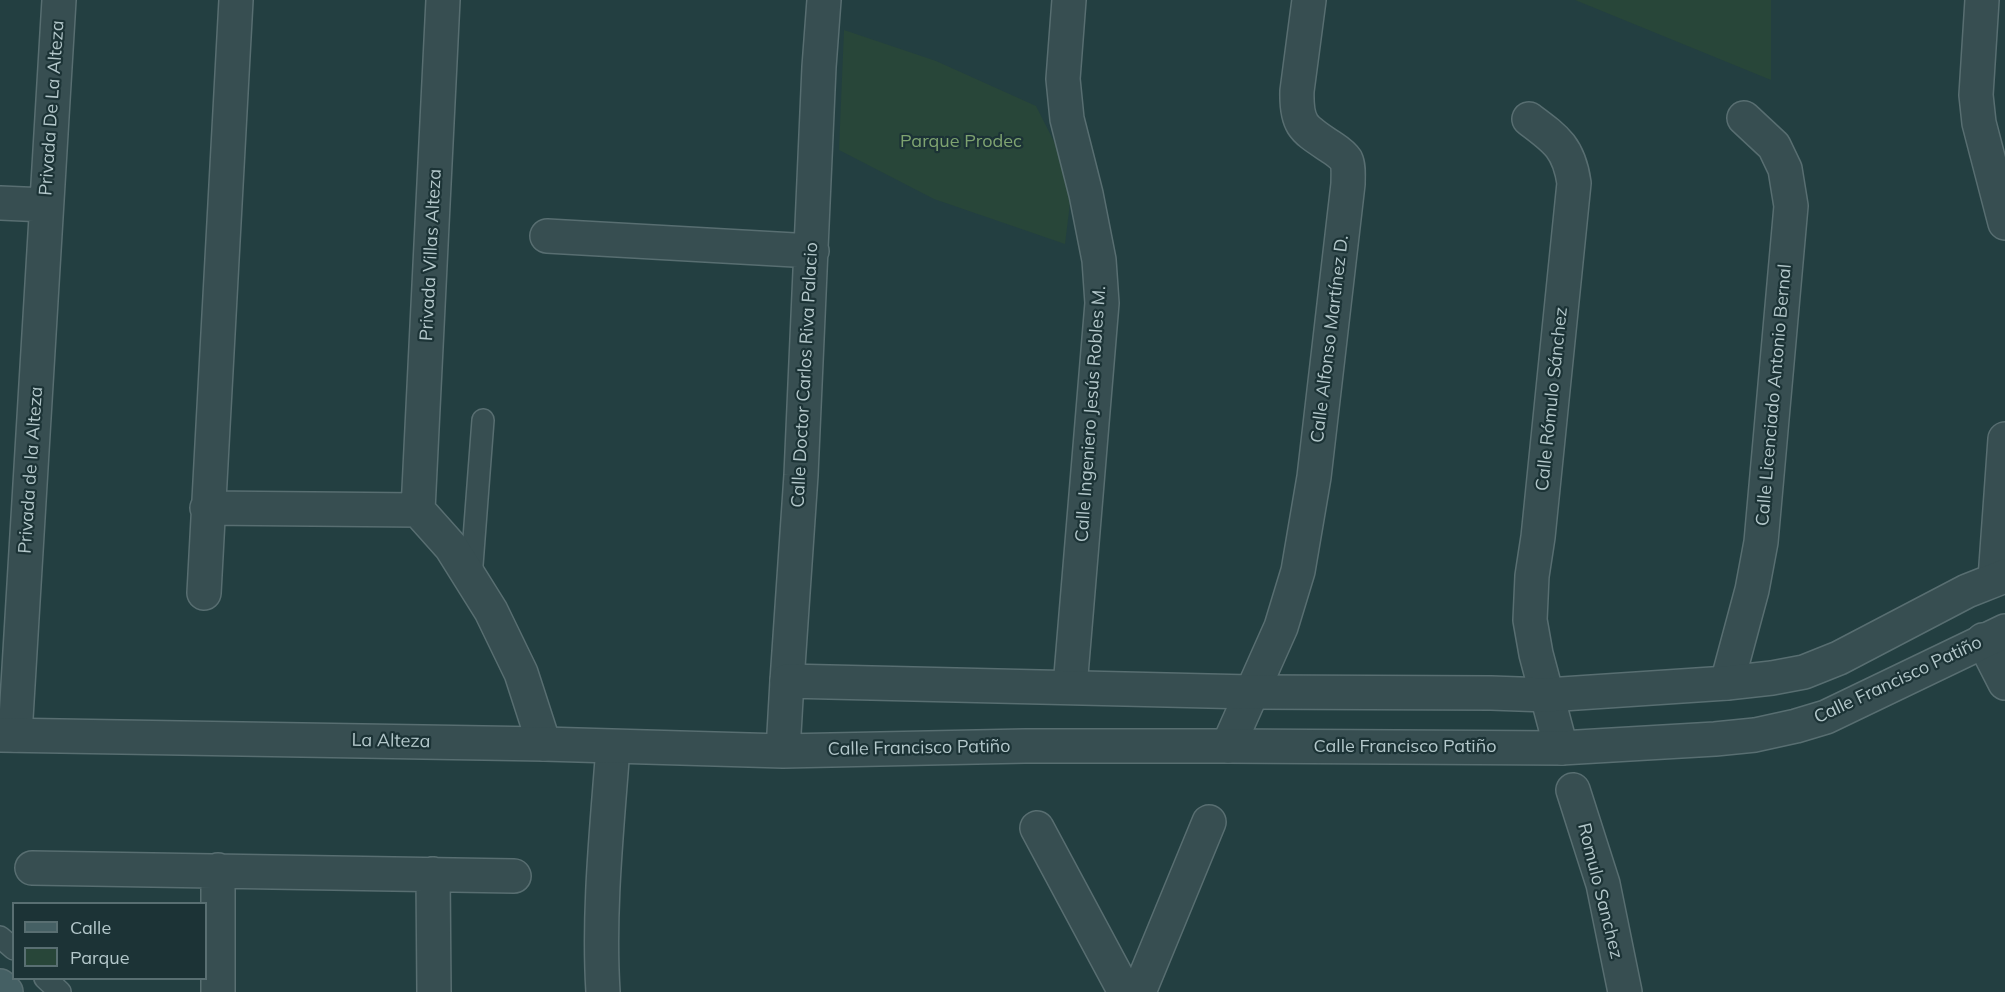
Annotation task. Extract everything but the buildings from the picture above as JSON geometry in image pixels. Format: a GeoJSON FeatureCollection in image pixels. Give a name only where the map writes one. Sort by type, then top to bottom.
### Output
{"type":"FeatureCollection","features":[{"type":"Feature","properties":{"kind":"main road"},"geometry":{"type":"LineString","coordinates":[[0,987],[6,992]]}},
{"type":"Feature","properties":{"kind":"street","name":"Privada De La Alteza"},"geometry":{"type":"LineString","coordinates":[[0,202],[46,205],[59,0]]}},
{"type":"Feature","properties":{"kind":"street"},"geometry":{"type":"LineString","coordinates":[[204,593],[236,0]]}},
{"type":"Feature","properties":{"kind":"street","name":"Privada Villas Alteza"},"geometry":{"type":"LineString","coordinates":[[418,510],[443,0]]}},
{"type":"Feature","properties":{"kind":"street","name":"Calle Doctor Carlos Riva Palacio"},"geometry":{"type":"LineString","coordinates":[[783,751],[801,475],[824,0]]}},
{"type":"Feature","properties":{"kind":"street","name":"Calle Ingeniero Jesús Robles M."},"geometry":{"type":"LineString","coordinates":[[1069,0],[1063,79],[1067,119],[1086,194],[1099,261],[1102,303],[1070,687]]}},
{"type":"Feature","properties":{"kind":"street","name":"Calle Alfonso Martínez D."},"geometry":{"type":"LineString","coordinates":[[1251,692],[1281,627],[1298,571],[1314,477],[1348,184],[1347,162],[1339,153],[1306,131],[1299,119],[1296,105],[1309,0]]}},
{"type":"Feature","properties":{"kind":"street"},"geometry":{"type":"LineString","coordinates":[[1982,0],[1977,95],[1979,123],[2005,223]]}},
{"type":"Feature","properties":{"kind":"street","name":"Calle Licenciado Antonio Bernal"},"geometry":{"type":"LineString","coordinates":[[1726,684],[1750,599],[1761,542],[1791,206],[1785,169],[1774,146],[1744,118]]}},
{"type":"Feature","properties":{"kind":"street","name":"Calle Rómulo Sánchez"},"geometry":{"type":"LineString","coordinates":[[1529,119],[1555,138],[1564,149],[1572,165],[1574,183],[1538,537],[1532,576],[1530,620],[1536,654],[1561,748]]}},
{"type":"Feature","properties":{"kind":"street","name":"Privada de la Alteza"},"geometry":{"type":"LineString","coordinates":[[7,735],[46,205]]}},
{"type":"Feature","properties":{"kind":"street"},"geometry":{"type":"LineString","coordinates":[[547,236],[812,251]]}},
{"type":"Feature","properties":{"kind":"street"},"geometry":{"type":"LineString","coordinates":[[787,681],[1251,692],[1547,695],[1726,684],[1804,672],[1839,658],[1967,591],[2000,578],[2005,439]]}},
{"type":"Feature","properties":{"kind":"street"},"geometry":{"type":"LineString","coordinates":[[207,508],[418,510],[451,547],[508,643],[521,673],[544,744]]}},
{"type":"Feature","properties":{"kind":"street"},"geometry":{"type":"LineString","coordinates":[[1994,635],[2005,682]]}},
{"type":"Feature","properties":{"kind":"street","name":"Calle Francisco Patiño"},"geometry":{"type":"LineString","coordinates":[[783,751],[1037,746],[1561,748],[1715,739],[1755,735],[1826,717],[1994,635]]}},
{"type":"Feature","properties":{"kind":"street"},"geometry":{"type":"LineString","coordinates":[[1839,658],[1857,701]]}},
{"type":"Feature","properties":{"kind":"street"},"geometry":{"type":"LineString","coordinates":[[1228,746],[1251,692]]}},
{"type":"Feature","properties":{"kind":"street","name":"La Alteza"},"geometry":{"type":"LineString","coordinates":[[7,735],[544,744],[783,751]]}},
{"type":"Feature","properties":{"kind":"street"},"geometry":{"type":"LineString","coordinates":[[603,992],[602,937],[613,747]]}},
{"type":"Feature","properties":{"kind":"street","name":"Romulo Sanchez"},"geometry":{"type":"LineString","coordinates":[[1573,790],[1603,884],[1625,992]]}},
{"type":"Feature","properties":{"kind":"street"},"geometry":{"type":"LineString","coordinates":[[1139,992],[1209,822]]}},
{"type":"Feature","properties":{"kind":"street"},"geometry":{"type":"LineString","coordinates":[[1037,828],[1125,992]]}},
{"type":"Feature","properties":{"kind":"street"},"geometry":{"type":"LineString","coordinates":[[32,868],[514,876]]}},
{"type":"Feature","properties":{"kind":"street"},"geometry":{"type":"LineString","coordinates":[[218,870],[218,992]]}},
{"type":"Feature","properties":{"kind":"street"},"geometry":{"type":"LineString","coordinates":[[433,874],[434,992]]}},
{"type":"Feature","properties":{"kind":"lane"},"geometry":{"type":"LineString","coordinates":[[471,578],[483,420]]}},
{"type":"Feature","properties":{"kind":"lane"},"geometry":{"type":"LineString","coordinates":[[0,937],[12,947]]}},
{"type":"Feature","properties":{"kind":"lane"},"geometry":{"type":"LineString","coordinates":[[47,980],[60,992]]}},
{"type":"Feature","properties":{"kind":"green space"},"geometry":{"type":"Polygon","coordinates":[[[1575,0],[1771,0],[1771,80],[1575,0]]]}},
{"type":"Feature","properties":{"kind":"green space","name":"Parque Prodec"},"geometry":{"type":"Polygon","coordinates":[[[844,30],[936,61],[1036,106],[1073,179],[1065,244],[934,199],[839,150],[844,30]]]}}]}
